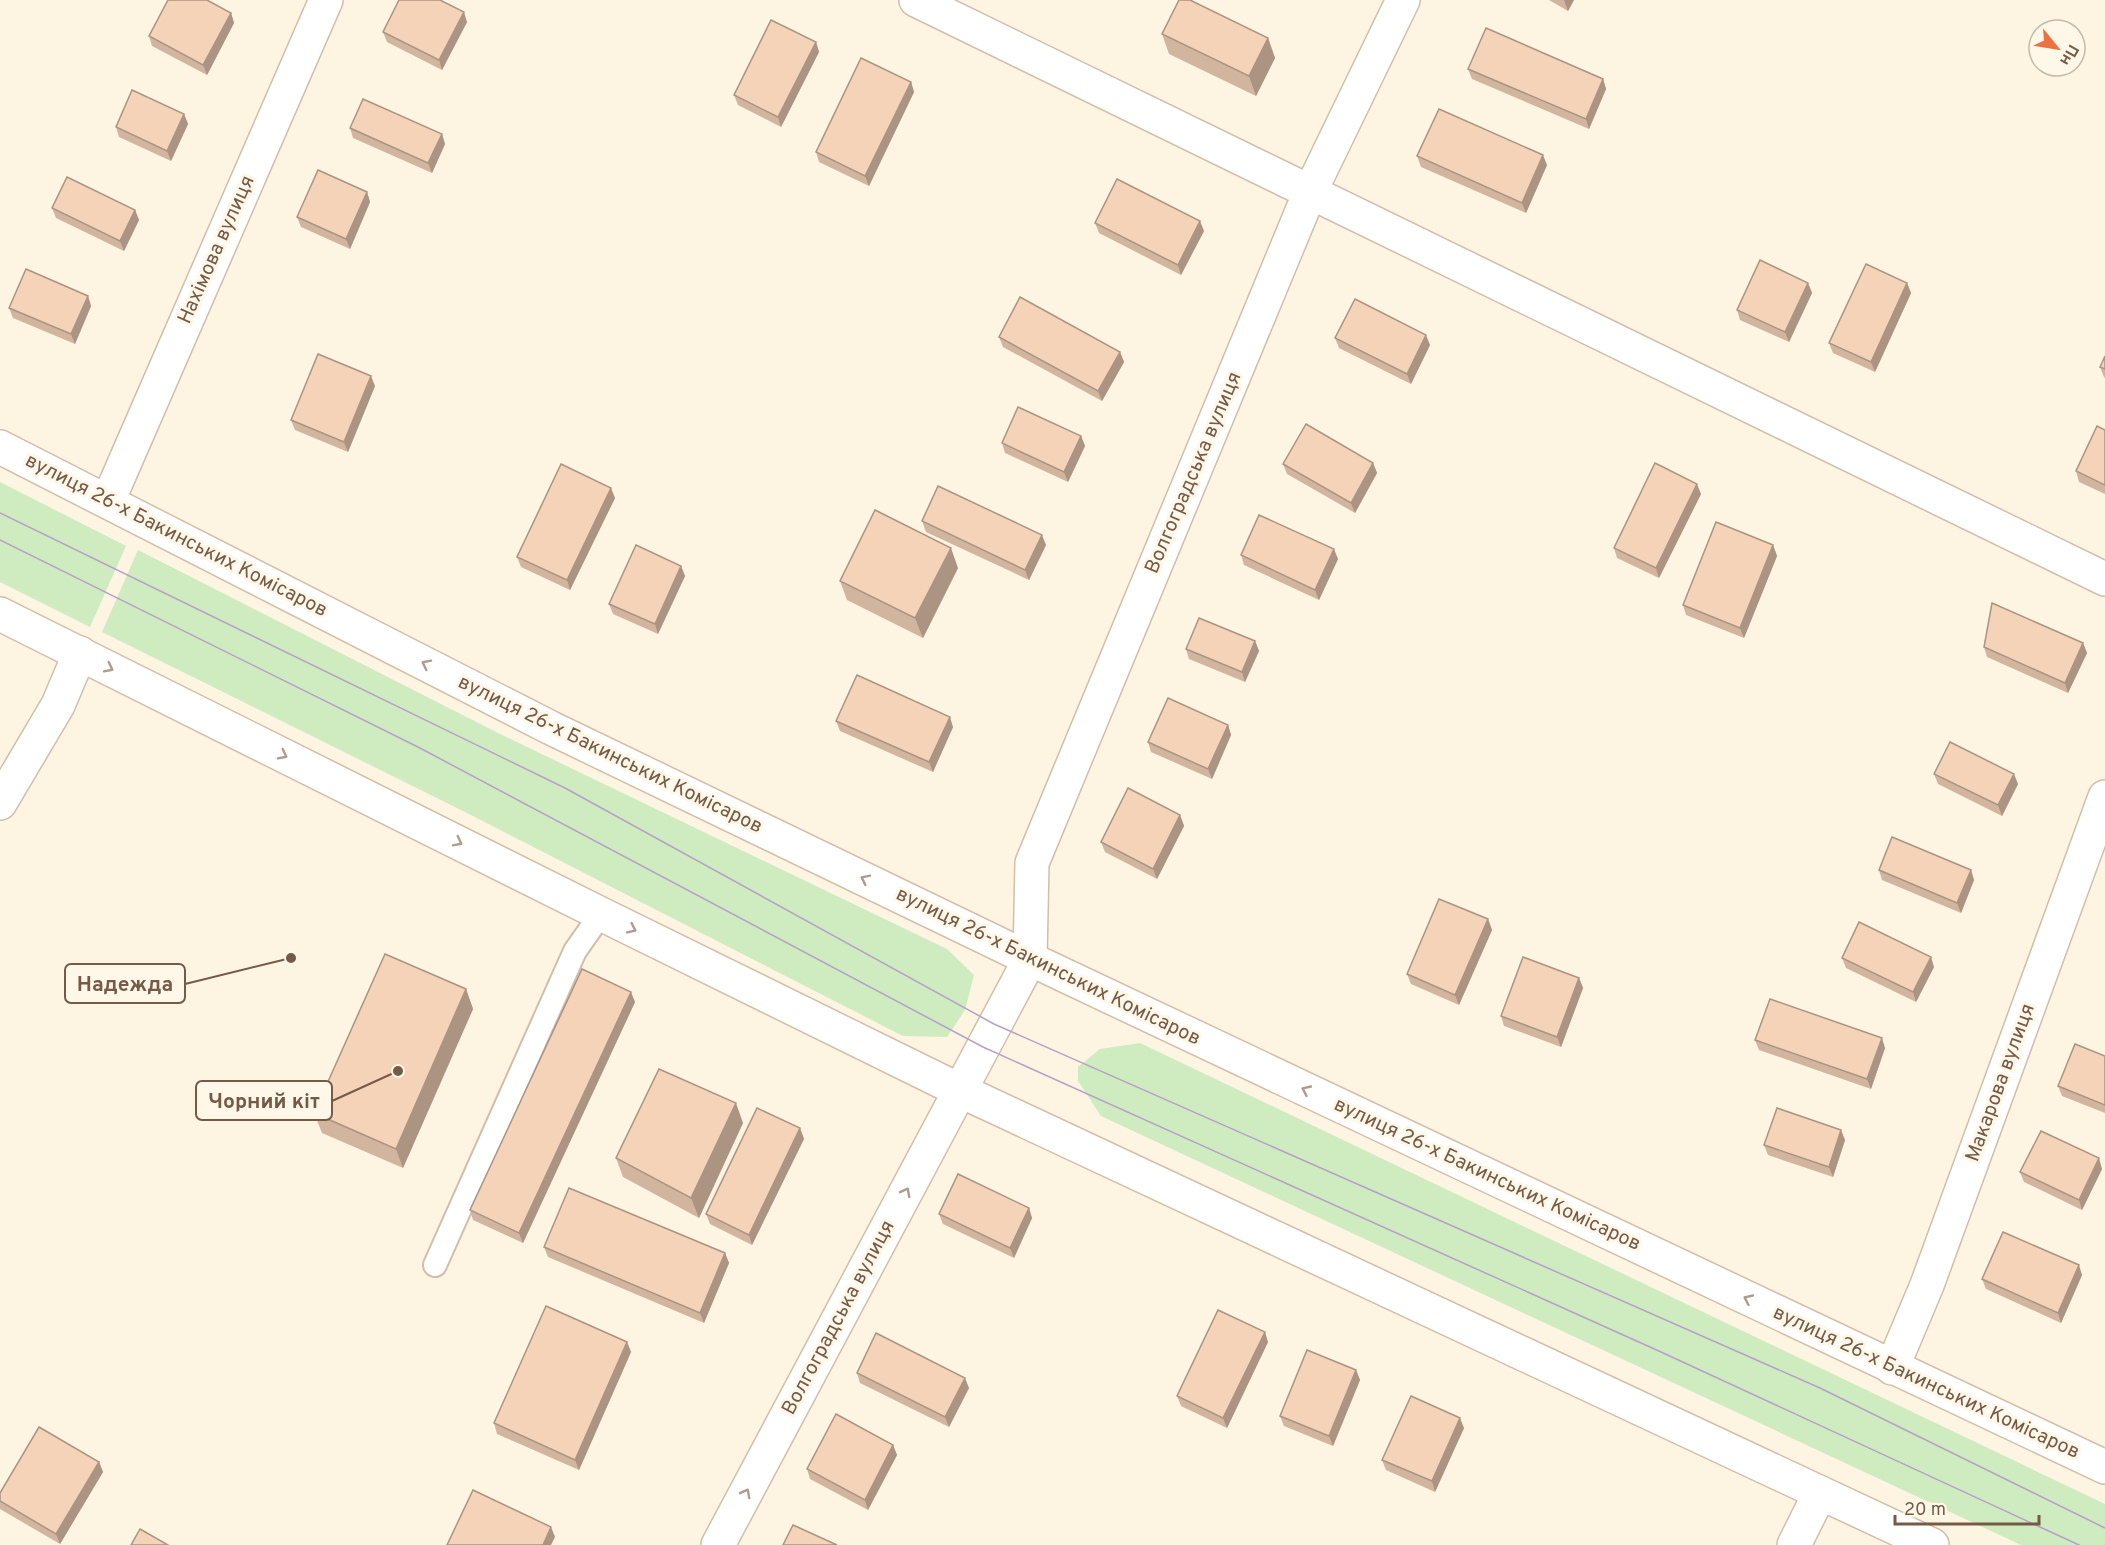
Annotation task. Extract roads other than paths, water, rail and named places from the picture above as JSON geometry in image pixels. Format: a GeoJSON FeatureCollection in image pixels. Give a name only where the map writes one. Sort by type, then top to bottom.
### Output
{"type":"FeatureCollection","features":[{"type":"Feature","properties":{"kind":"street","name":"Нахімова вулиця"},"geometry":{"type":"LineString","coordinates":[[108,501],[326,0]]}},
{"type":"Feature","properties":{"kind":"street"},"geometry":{"type":"LineString","coordinates":[[916,0],[2105,579]]}},
{"type":"Feature","properties":{"kind":"street","name":"Волгоградська вулиця"},"geometry":{"type":"LineString","coordinates":[[718,1545],[1030,959],[1032,863],[1310,192],[1402,0]]}},
{"type":"Feature","properties":{"kind":"street","name":"вулиця 26-х Бакинських Комісаров"},"geometry":{"type":"LineString","coordinates":[[0,447],[551,728],[1030,959],[2105,1467]]}},
{"type":"Feature","properties":{"kind":"street"},"geometry":{"type":"LineString","coordinates":[[0,614],[600,914],[961,1091],[1932,1545]]}},
{"type":"Feature","properties":{"kind":"street"},"geometry":{"type":"LineString","coordinates":[[0,803],[58,705],[80,653]]}},
{"type":"Feature","properties":{"kind":"street","name":"Макарова вулиця"},"geometry":{"type":"LineString","coordinates":[[1892,1368],[1927,1285],[2105,797]]}},
{"type":"Feature","properties":{"kind":"street"},"geometry":{"type":"LineString","coordinates":[[1794,1545],[1820,1493]]}},
{"type":"Feature","properties":{"kind":"lane"},"geometry":{"type":"LineString","coordinates":[[435,1265],[575,951],[600,914]]}},
{"type":"Feature","properties":{"kind":"tram line"},"geometry":{"type":"LineString","coordinates":[[0,513],[565,788],[994,1024],[1820,1388],[2105,1528]]}},
{"type":"Feature","properties":{"kind":"tram line"},"geometry":{"type":"LineString","coordinates":[[0,540],[418,747],[983,1047],[1661,1352],[2079,1545]]}},
{"type":"Feature","properties":{"kind":"place","name":"Надежда"},"geometry":{"type":"Point","coordinates":[291,958]}},
{"type":"Feature","properties":{"kind":"place","name":"Чорний кіт"},"geometry":{"type":"Point","coordinates":[398,1071]}}]}
